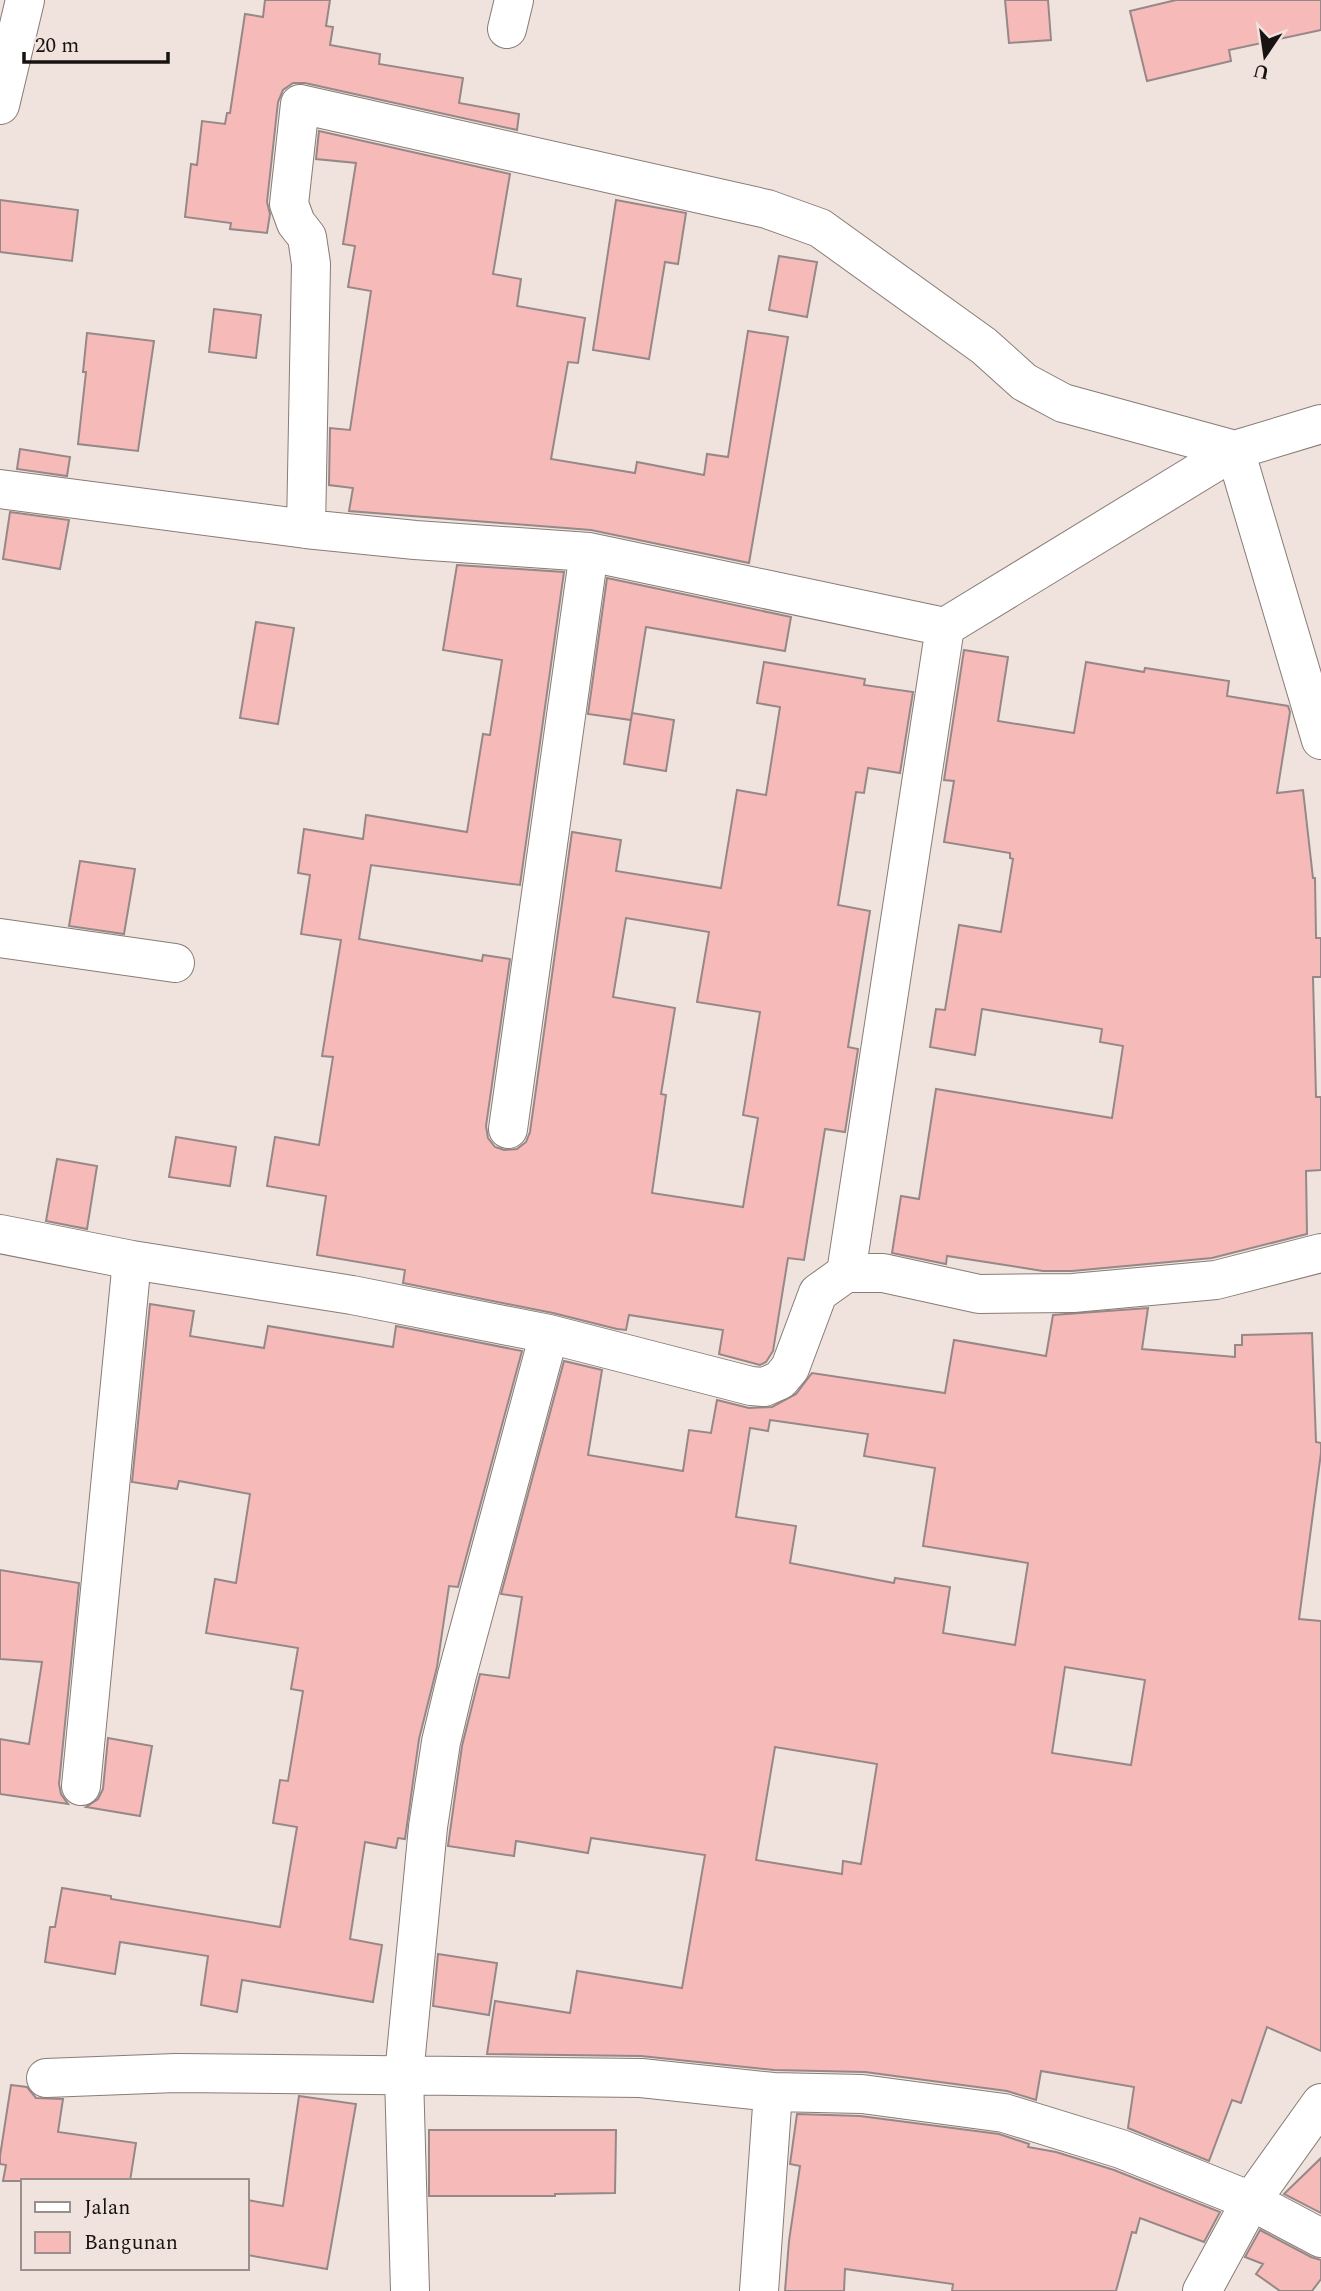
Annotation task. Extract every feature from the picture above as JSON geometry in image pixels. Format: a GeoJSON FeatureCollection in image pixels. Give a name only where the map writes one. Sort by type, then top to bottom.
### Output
{"type":"FeatureCollection","features":[{"type":"Feature","properties":{"kind":"street"},"geometry":{"type":"LineString","coordinates":[[0,105],[25,0]]}},
{"type":"Feature","properties":{"kind":"street"},"geometry":{"type":"LineString","coordinates":[[306,529],[311,264],[307,237],[296,223],[289,204],[300,104],[767,209],[820,228],[984,346],[1024,382],[1063,402],[1235,450]]}},
{"type":"Feature","properties":{"kind":"street"},"geometry":{"type":"LineString","coordinates":[[0,489],[306,529],[415,540],[589,552],[945,627],[1235,450],[1321,424]]}},
{"type":"Feature","properties":{"kind":"street"},"geometry":{"type":"LineString","coordinates":[[1235,450],[1321,740]]}},
{"type":"Feature","properties":{"kind":"street"},"geometry":{"type":"LineString","coordinates":[[508,1129],[589,552]]}},
{"type":"Feature","properties":{"kind":"street"},"geometry":{"type":"LineString","coordinates":[[846,1273],[945,627]]}},
{"type":"Feature","properties":{"kind":"street"},"geometry":{"type":"LineString","coordinates":[[0,938],[175,963]]}},
{"type":"Feature","properties":{"kind":"street"},"geometry":{"type":"LineString","coordinates":[[0,1234],[132,1260],[352,1295],[549,1334],[751,1386],[764,1387],[780,1380],[789,1368],[818,1293],[846,1273],[883,1273],[979,1294],[1073,1293],[1216,1280],[1321,1253]]}},
{"type":"Feature","properties":{"kind":"street"},"geometry":{"type":"LineString","coordinates":[[81,1786],[132,1260]]}},
{"type":"Feature","properties":{"kind":"street"},"geometry":{"type":"LineString","coordinates":[[410,2291],[404,2075],[428,1827],[441,1742],[457,1675],[549,1334]]}},
{"type":"Feature","properties":{"kind":"street"},"geometry":{"type":"LineString","coordinates":[[46,2078],[176,2073],[641,2078],[773,2092],[862,2094],[1004,2113],[1121,2149],[1251,2201],[1321,2238]]}},
{"type":"Feature","properties":{"kind":"street"},"geometry":{"type":"LineString","coordinates":[[759,2291],[773,2092]]}},
{"type":"Feature","properties":{"kind":"street"},"geometry":{"type":"LineString","coordinates":[[1202,2291],[1251,2201],[1321,2103]]}},
{"type":"Feature","properties":{"kind":"building"},"geometry":{"type":"Polygon","coordinates":[[[265,0],[330,0],[326,26],[333,27],[330,45],[380,54],[379,64],[463,78],[459,103],[519,114],[517,130],[305,83],[293,83],[283,90],[278,102],[267,202],[270,214],[267,233],[230,229],[231,223],[185,217],[191,164],[197,165],[202,121],[225,124],[227,113],[230,113],[245,14],[263,17],[265,0]]]}},
{"type":"Feature","properties":{"kind":"building"},"geometry":{"type":"Polygon","coordinates":[[[1005,0],[1048,0],[1051,40],[1009,43],[1005,0]]]}},
{"type":"Feature","properties":{"kind":"building"},"geometry":{"type":"Polygon","coordinates":[[[1176,0],[1321,0],[1321,30],[1229,50],[1231,61],[1147,81],[1130,11],[1176,0]]]}},
{"type":"Feature","properties":{"kind":"building"},"geometry":{"type":"Polygon","coordinates":[[[319,131],[510,174],[493,274],[521,279],[517,306],[585,318],[578,363],[568,362],[551,459],[635,473],[637,462],[704,475],[707,454],[728,457],[748,331],[788,337],[749,563],[591,530],[349,511],[353,488],[329,485],[330,428],[350,430],[371,291],[348,287],[355,246],[343,244],[356,163],[316,159],[319,131]]]}},
{"type":"Feature","properties":{"kind":"building"},"geometry":{"type":"Polygon","coordinates":[[[0,200],[78,210],[72,261],[0,252],[0,200]]]}},
{"type":"Feature","properties":{"kind":"building"},"geometry":{"type":"Polygon","coordinates":[[[616,200],[686,213],[678,264],[665,262],[649,359],[593,350],[616,200]]]}},
{"type":"Feature","properties":{"kind":"building"},"geometry":{"type":"Polygon","coordinates":[[[779,256],[817,262],[807,317],[769,310],[779,256]]]}},
{"type":"Feature","properties":{"kind":"building"},"geometry":{"type":"Polygon","coordinates":[[[214,309],[261,315],[256,358],[209,352],[214,309]]]}},
{"type":"Feature","properties":{"kind":"building"},"geometry":{"type":"Polygon","coordinates":[[[87,333],[154,341],[138,451],[78,444],[86,372],[83,372],[87,333]]]}},
{"type":"Feature","properties":{"kind":"building"},"geometry":{"type":"Polygon","coordinates":[[[20,449],[70,457],[67,476],[17,469],[20,449]]]}},
{"type":"Feature","properties":{"kind":"building"},"geometry":{"type":"Polygon","coordinates":[[[10,512],[69,520],[60,569],[3,559],[10,512]]]}},
{"type":"Feature","properties":{"kind":"building"},"geometry":{"type":"Polygon","coordinates":[[[457,565],[564,572],[520,885],[371,865],[359,939],[482,961],[483,955],[510,959],[486,1126],[488,1138],[495,1147],[504,1150],[517,1149],[526,1142],[530,1132],[572,832],[621,840],[616,871],[721,888],[737,790],[766,795],[780,707],[757,703],[764,662],[865,679],[864,685],[913,692],[900,773],[868,768],[864,793],[856,792],[838,905],[870,911],[848,1047],[858,1049],[845,1132],[825,1129],[804,1260],[788,1258],[773,1351],[766,1362],[760,1365],[719,1354],[723,1330],[629,1315],[626,1330],[617,1329],[553,1313],[403,1283],[405,1270],[317,1255],[326,1196],[267,1186],[275,1137],[319,1145],[333,1057],[322,1056],[341,940],[301,934],[310,875],[298,873],[304,829],[363,839],[366,815],[467,832],[483,734],[490,735],[502,660],[443,650],[457,565]],[[626,918],[613,997],[675,1008],[661,1094],[666,1095],[652,1193],[743,1207],[758,1118],[743,1115],[760,1012],[697,1002],[709,932],[626,918]]]}},
{"type":"Feature","properties":{"kind":"building"},"geometry":{"type":"Polygon","coordinates":[[[607,578],[791,617],[785,651],[646,627],[631,720],[588,714],[607,578]]]}},
{"type":"Feature","properties":{"kind":"building"},"geometry":{"type":"Polygon","coordinates":[[[256,622],[294,628],[278,724],[240,718],[256,622]]]}},
{"type":"Feature","properties":{"kind":"building"},"geometry":{"type":"Polygon","coordinates":[[[964,650],[1008,657],[998,721],[1074,733],[1086,662],[1144,672],[1145,668],[1229,681],[1227,696],[1288,706],[1290,712],[1277,793],[1303,790],[1315,878],[1316,938],[1321,938],[1321,977],[1313,977],[1316,1097],[1321,1097],[1321,1170],[1306,1171],[1307,1234],[1212,1258],[1072,1271],[1043,1271],[947,1256],[946,1264],[892,1253],[901,1196],[919,1199],[936,1089],[1112,1118],[1123,1046],[1100,1042],[1102,1029],[982,1009],[975,1055],[930,1047],[936,1009],[945,1010],[959,925],[1001,932],[1013,859],[1010,858],[1010,853],[944,842],[954,781],[944,780],[964,650]]]}},
{"type":"Feature","properties":{"kind":"building"},"geometry":{"type":"Polygon","coordinates":[[[632,713],[674,720],[666,771],[624,764],[632,713]]]}},
{"type":"Feature","properties":{"kind":"building"},"geometry":{"type":"Polygon","coordinates":[[[80,861],[135,869],[124,934],[69,926],[80,861]]]}},
{"type":"Feature","properties":{"kind":"building"},"geometry":{"type":"Polygon","coordinates":[[[176,1137],[236,1147],[230,1186],[169,1177],[176,1137]]]}},
{"type":"Feature","properties":{"kind":"building"},"geometry":{"type":"Polygon","coordinates":[[[57,1159],[97,1166],[87,1229],[46,1221],[57,1159]]]}},
{"type":"Feature","properties":{"kind":"building"},"geometry":{"type":"Polygon","coordinates":[[[150,1304],[194,1311],[190,1336],[264,1348],[268,1326],[393,1347],[396,1326],[522,1351],[458,1587],[449,1586],[437,1667],[419,1739],[405,1839],[398,1838],[396,1848],[365,1842],[350,1939],[382,1945],[373,2002],[242,1980],[237,2012],[201,2005],[208,1956],[120,1942],[115,1974],[45,1962],[50,1927],[55,1927],[62,1888],[111,1896],[111,1899],[280,1927],[297,1827],[273,1823],[280,1780],[288,1781],[303,1691],[291,1689],[298,1648],[206,1633],[215,1579],[236,1583],[250,1494],[179,1481],[177,1489],[132,1482],[150,1304]]]}},
{"type":"Feature","properties":{"kind":"building"},"geometry":{"type":"Polygon","coordinates":[[[1148,1308],[1142,1349],[1235,1357],[1235,1345],[1242,1345],[1242,1335],[1312,1333],[1316,1442],[1321,1443],[1321,1453],[1299,1619],[1321,1621],[1321,2051],[1267,2027],[1241,2103],[1232,2100],[1209,2161],[1128,2128],[1134,2087],[1041,2071],[1036,2100],[1007,2091],[865,2072],[774,2070],[641,2056],[487,2054],[495,2001],[570,2013],[577,1971],[682,1988],[705,1855],[591,1838],[588,1853],[516,1841],[514,1856],[448,1846],[462,1746],[480,1674],[509,1678],[522,1597],[501,1594],[564,1361],[602,1370],[588,1455],[683,1471],[689,1430],[711,1433],[717,1400],[749,1408],[772,1407],[796,1394],[812,1373],[945,1393],[954,1340],[1046,1356],[1053,1315],[1148,1308]],[[770,1420],[768,1431],[750,1428],[736,1517],[796,1526],[790,1563],[894,1583],[895,1578],[950,1587],[943,1633],[1015,1645],[1028,1563],[923,1546],[935,1468],[864,1456],[868,1434],[770,1420]],[[1065,1667],[1052,1753],[1131,1765],[1145,1680],[1065,1667]],[[775,1747],[756,1860],[842,1874],[843,1861],[861,1864],[877,1764],[775,1747]]]}},
{"type":"Feature","properties":{"kind":"building"},"geometry":{"type":"Polygon","coordinates":[[[0,1570],[79,1583],[59,1784],[61,1794],[68,1804],[0,1794],[0,1739],[29,1744],[42,1662],[0,1659],[0,1570]]]}},
{"type":"Feature","properties":{"kind":"building"},"geometry":{"type":"Polygon","coordinates":[[[108,1738],[152,1746],[140,1816],[86,1807],[98,1799],[103,1789],[108,1738]]]}},
{"type":"Feature","properties":{"kind":"building"},"geometry":{"type":"Polygon","coordinates":[[[438,1954],[497,1963],[489,2015],[433,2006],[438,1954]]]}},
{"type":"Feature","properties":{"kind":"building"},"geometry":{"type":"Polygon","coordinates":[[[11,2085],[27,2087],[36,2098],[63,2099],[58,2132],[136,2143],[130,2179],[3,2181],[6,2165],[0,2164],[11,2085]]]}},
{"type":"Feature","properties":{"kind":"building"},"geometry":{"type":"Polygon","coordinates":[[[299,2096],[356,2104],[327,2269],[248,2255],[248,2200],[283,2206],[299,2096]]]}},
{"type":"Feature","properties":{"kind":"building"},"geometry":{"type":"Polygon","coordinates":[[[797,2114],[860,2116],[999,2134],[1029,2144],[1028,2147],[1056,2152],[1114,2170],[1220,2212],[1204,2242],[1140,2218],[1136,2233],[1132,2232],[1116,2291],[952,2291],[953,2284],[845,2269],[844,2291],[785,2291],[800,2166],[790,2164],[797,2114]]]}},
{"type":"Feature","properties":{"kind":"building"},"geometry":{"type":"Polygon","coordinates":[[[429,2130],[616,2130],[615,2193],[429,2196],[429,2130]]]}},
{"type":"Feature","properties":{"kind":"building"},"geometry":{"type":"Polygon","coordinates":[[[1321,2158],[1321,2213],[1284,2194],[1321,2158]]]}},
{"type":"Feature","properties":{"kind":"building"},"geometry":{"type":"Polygon","coordinates":[[[1260,2230],[1321,2260],[1321,2279],[1312,2291],[1280,2291],[1256,2274],[1263,2264],[1245,2257],[1260,2230]]]}}]}
